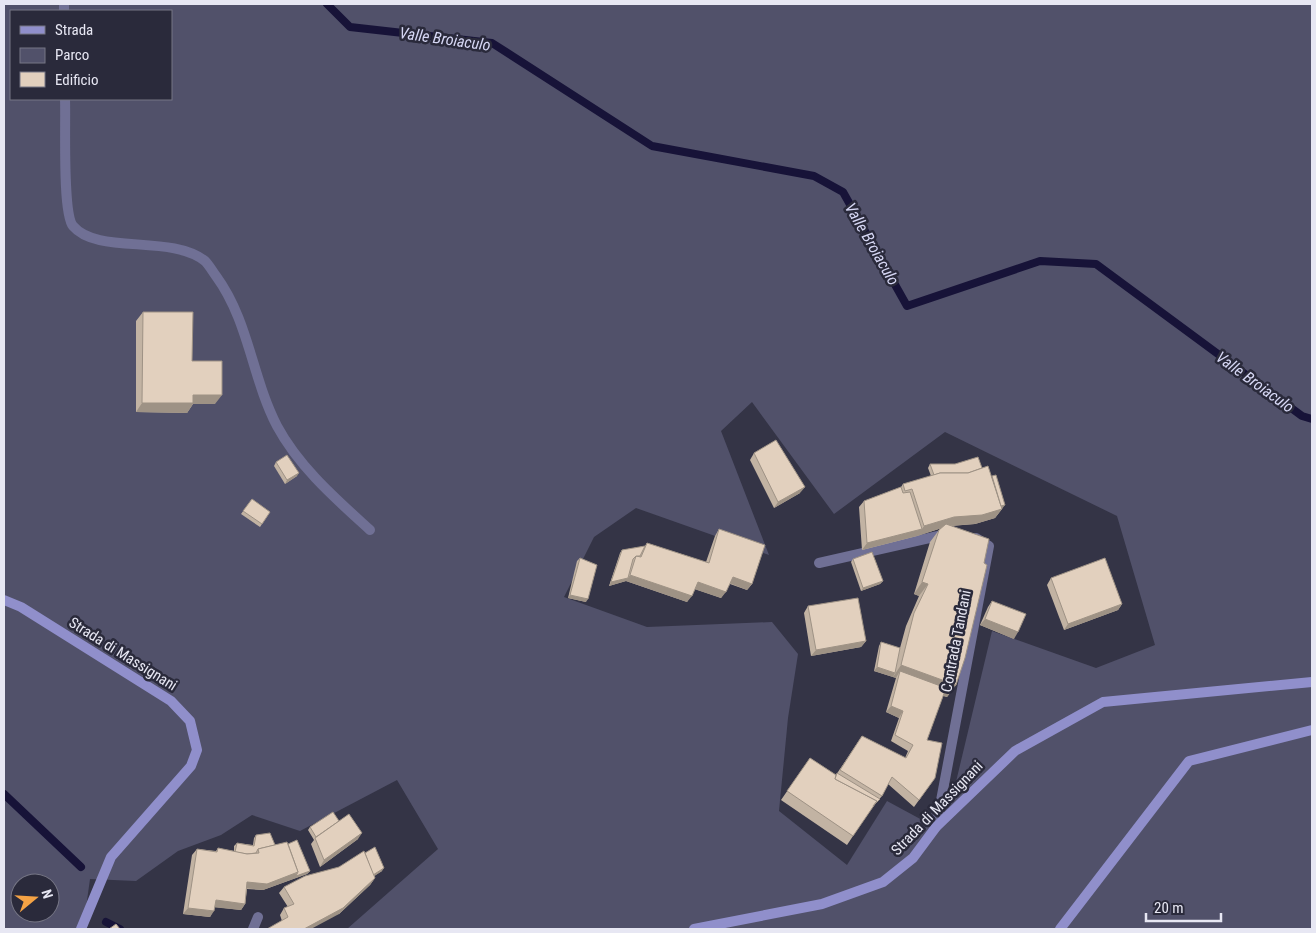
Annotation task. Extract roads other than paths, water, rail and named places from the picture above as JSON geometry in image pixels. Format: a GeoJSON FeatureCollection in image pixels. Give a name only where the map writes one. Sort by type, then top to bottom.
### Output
{"type":"FeatureCollection","features":[{"type":"Feature","properties":{"kind":"street"},"geometry":{"type":"LineString","coordinates":[[65,100],[67,207],[72,226],[89,238],[182,249],[206,262],[224,287],[242,324],[277,426],[298,458],[338,501],[370,530]]}},
{"type":"Feature","properties":{"kind":"street","name":"Contrada Tandani"},"geometry":{"type":"LineString","coordinates":[[819,563],[931,536],[951,533],[974,537],[989,546],[936,827]]}},
{"type":"Feature","properties":{"kind":"street","name":"Strada di Massignani"},"geometry":{"type":"LineString","coordinates":[[4,600],[21,607],[171,701],[190,721],[197,750],[191,766],[111,857],[80,929]]}},
{"type":"Feature","properties":{"kind":"street","name":"Strada di Massignani"},"geometry":{"type":"LineString","coordinates":[[694,929],[822,904],[883,882],[913,858],[936,827],[1015,751],[1103,702],[1312,682]]}},
{"type":"Feature","properties":{"kind":"street"},"geometry":{"type":"LineString","coordinates":[[1060,929],[1189,761],[1312,730]]}},
{"type":"Feature","properties":{"kind":"street"},"geometry":{"type":"LineString","coordinates":[[253,929],[258,918]]}},
{"type":"Feature","properties":{"kind":"waterway","name":"Valle Broiaculo"},"geometry":{"type":"LineString","coordinates":[[327,4],[350,27],[492,43],[652,146],[814,176],[843,192],[907,306],[1040,261],[1096,264],[1302,416],[1312,419]]}},
{"type":"Feature","properties":{"kind":"waterway"},"geometry":{"type":"LineString","coordinates":[[4,794],[81,867]]}},
{"type":"Feature","properties":{"kind":"waterway"},"geometry":{"type":"LineString","coordinates":[[106,922],[120,929]]}}]}
